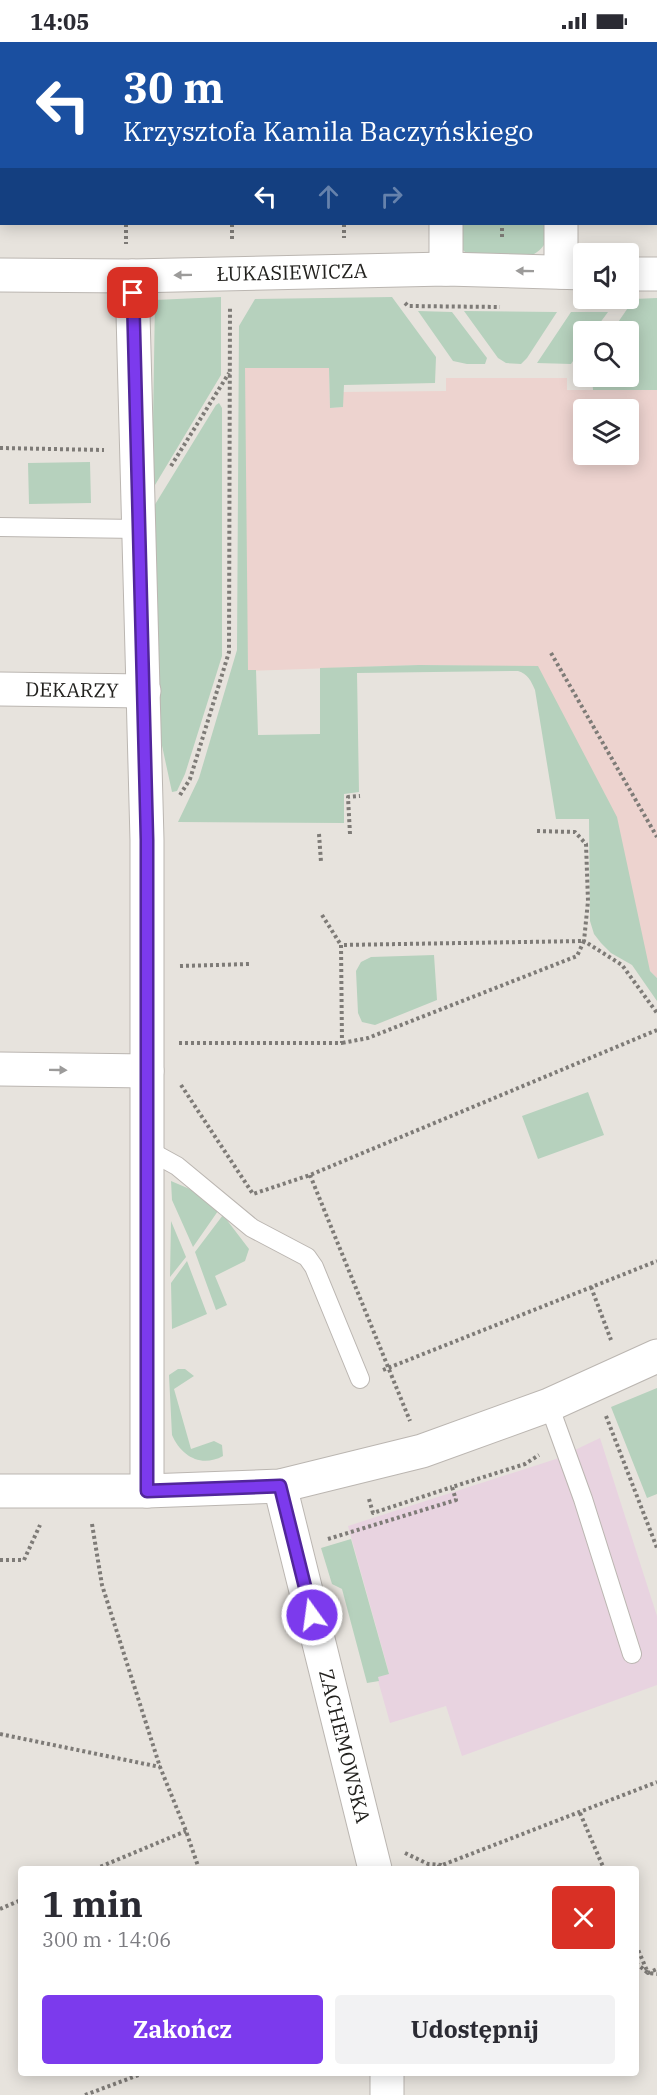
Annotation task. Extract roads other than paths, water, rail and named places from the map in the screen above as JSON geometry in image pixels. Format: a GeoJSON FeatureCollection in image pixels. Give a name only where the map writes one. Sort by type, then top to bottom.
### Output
{"type":"FeatureCollection","features":[{"type":"Feature","properties":{"kind":"street"},"geometry":{"type":"LineString","coordinates":[[446,225],[446,269]]}},
{"type":"Feature","properties":{"kind":"street"},"geometry":{"type":"LineString","coordinates":[[561,225],[572,272]]}},
{"type":"Feature","properties":{"kind":"street"},"geometry":{"type":"LineString","coordinates":[[129,264],[144,691],[147,1491]]}},
{"type":"Feature","properties":{"kind":"street","name":"ŁUKASIEWICZA"},"geometry":{"type":"LineString","coordinates":[[0,274],[129,264],[572,272]]}},
{"type":"Feature","properties":{"kind":"street"},"geometry":{"type":"LineString","coordinates":[[639,274],[657,274]]}},
{"type":"Feature","properties":{"kind":"street","name":"DEKARZY"},"geometry":{"type":"LineString","coordinates":[[0,689],[144,691]]}},
{"type":"Feature","properties":{"kind":"street"},"geometry":{"type":"LineString","coordinates":[[0,1069],[147,1071]]}},
{"type":"Feature","properties":{"kind":"street"},"geometry":{"type":"LineString","coordinates":[[0,1491],[147,1491],[280,1486],[422,1451],[549,1405],[657,1356]]}},
{"type":"Feature","properties":{"kind":"street","name":"ZACHEMOWSKA"},"geometry":{"type":"LineString","coordinates":[[280,1486],[386,1859]]}},
{"type":"Feature","properties":{"kind":"street"},"geometry":{"type":"LineString","coordinates":[[387,2076],[387,2095]]}},
{"type":"Feature","properties":{"kind":"lane"},"geometry":{"type":"LineString","coordinates":[[0,527],[138,529]]}},
{"type":"Feature","properties":{"kind":"lane"},"geometry":{"type":"LineString","coordinates":[[147,1149],[177,1166],[252,1228],[307,1257],[314,1267],[360,1379]]}},
{"type":"Feature","properties":{"kind":"lane"},"geometry":{"type":"LineString","coordinates":[[549,1405],[583,1499],[632,1654]]}}]}
